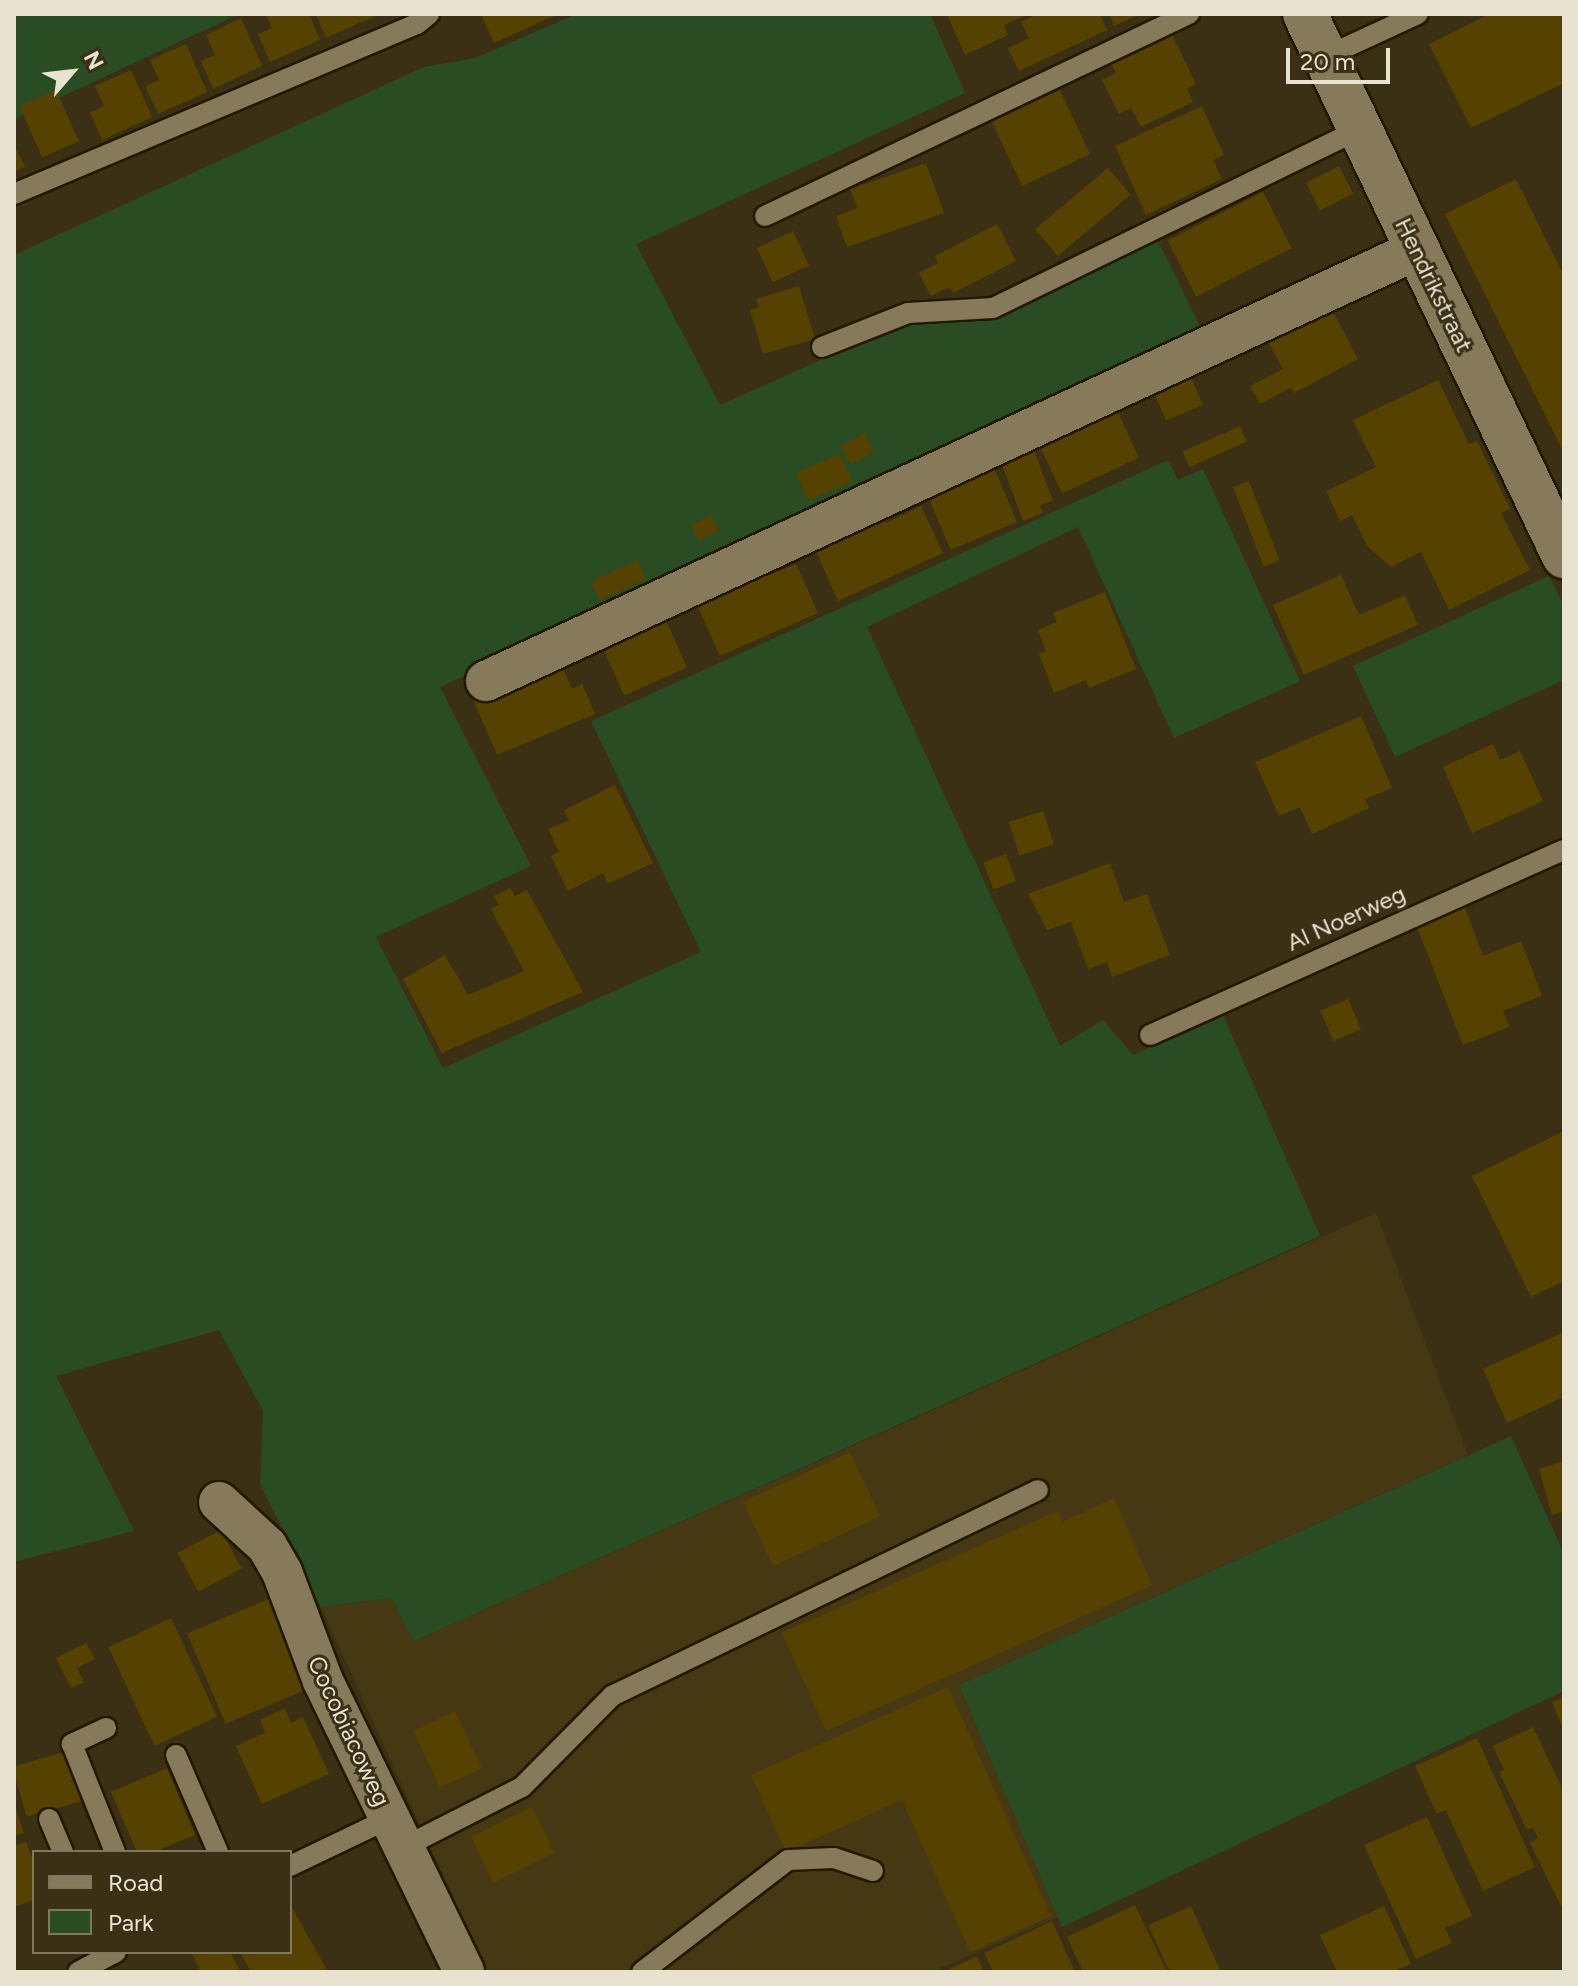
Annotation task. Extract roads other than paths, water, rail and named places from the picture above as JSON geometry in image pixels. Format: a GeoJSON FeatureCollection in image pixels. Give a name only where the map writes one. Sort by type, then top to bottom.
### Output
{"type":"FeatureCollection","features":[{"type":"Feature","properties":{"kind":"street","name":"Hendrikstraat"},"geometry":{"type":"LineString","coordinates":[[1305,14],[1564,556]]}},
{"type":"Feature","properties":{"kind":"street"},"geometry":{"type":"LineString","coordinates":[[486,681],[1416,250]]}},
{"type":"Feature","properties":{"kind":"street","name":"Cocobiacoweg"},"geometry":{"type":"LineString","coordinates":[[219,1502],[267,1546],[282,1572],[323,1681],[464,1972]]}},
{"type":"Feature","properties":{"kind":"lane"},"geometry":{"type":"LineString","coordinates":[[14,194],[417,24],[429,14]]}},
{"type":"Feature","properties":{"kind":"lane"},"geometry":{"type":"LineString","coordinates":[[765,216],[1189,14]]}},
{"type":"Feature","properties":{"kind":"lane"},"geometry":{"type":"LineString","coordinates":[[1325,57],[1418,14]]}},
{"type":"Feature","properties":{"kind":"lane"},"geometry":{"type":"LineString","coordinates":[[822,347],[908,313],[993,308],[1360,129]]}},
{"type":"Feature","properties":{"kind":"lane","name":"Al Noerweg"},"geometry":{"type":"LineString","coordinates":[[1150,1035],[1564,850]]}},
{"type":"Feature","properties":{"kind":"lane"},"geometry":{"type":"LineString","coordinates":[[292,1865],[522,1787],[612,1696],[1038,1490]]}},
{"type":"Feature","properties":{"kind":"lane"},"geometry":{"type":"LineString","coordinates":[[106,1728],[72,1744],[114,1850]]}},
{"type":"Feature","properties":{"kind":"lane"},"geometry":{"type":"LineString","coordinates":[[176,1755],[217,1850]]}},
{"type":"Feature","properties":{"kind":"lane"},"geometry":{"type":"LineString","coordinates":[[49,1819],[62,1850]]}},
{"type":"Feature","properties":{"kind":"lane"},"geometry":{"type":"LineString","coordinates":[[642,1972],[788,1860],[834,1858],[873,1871]]}},
{"type":"Feature","properties":{"kind":"lane"},"geometry":{"type":"LineString","coordinates":[[78,1972],[109,1954]]}}]}
